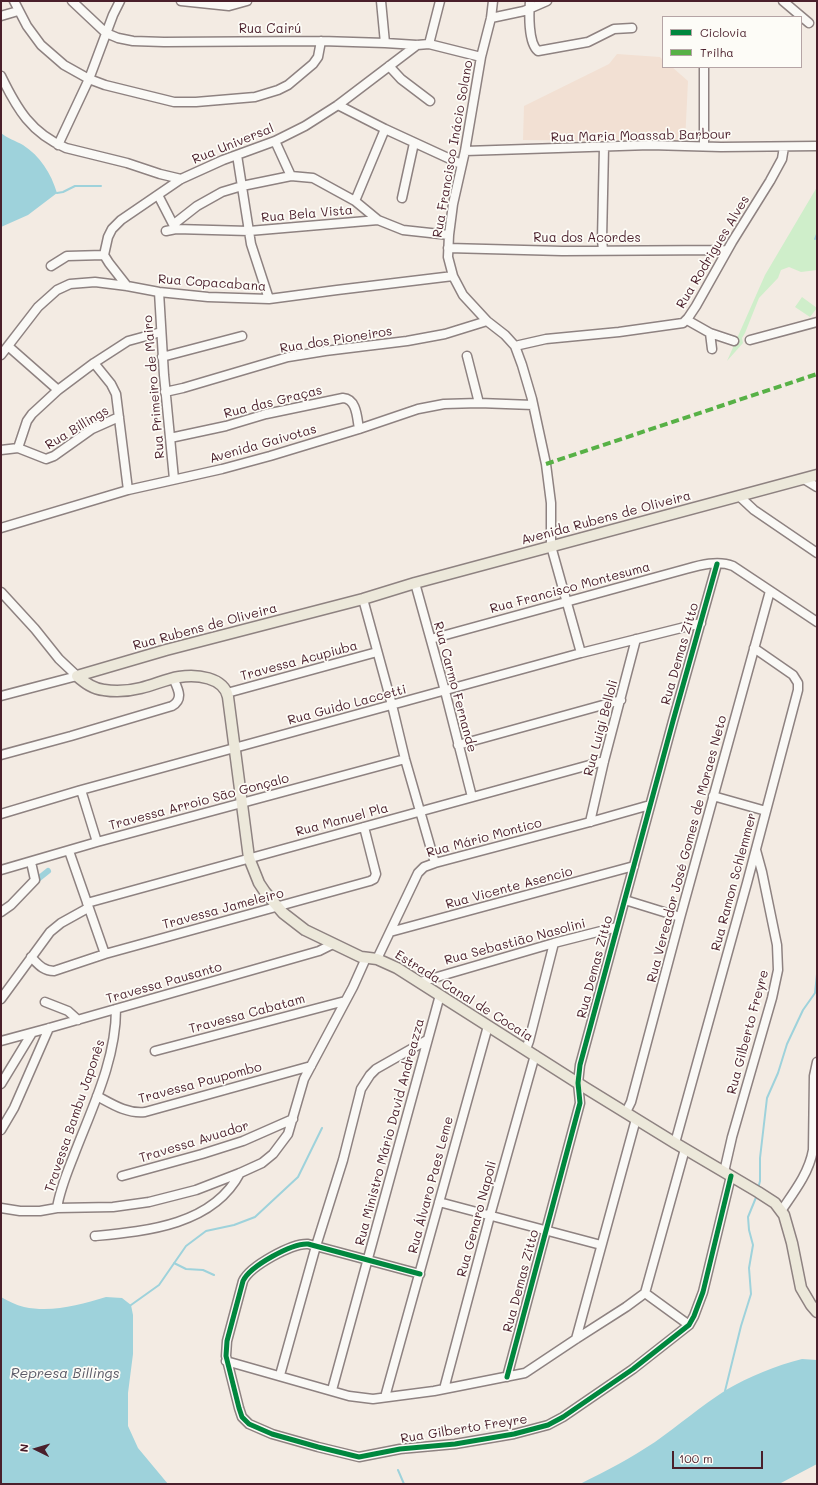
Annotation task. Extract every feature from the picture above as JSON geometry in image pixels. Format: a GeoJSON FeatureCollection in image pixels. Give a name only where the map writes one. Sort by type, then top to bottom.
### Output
{"type":"FeatureCollection","features":[{"type":"Feature","properties":{"kind":"main road","name":"Avenida Rubens de Oliveira"},"geometry":{"type":"LineString","coordinates":[[415,583],[817,475]]}},
{"type":"Feature","properties":{"kind":"main road","name":"Rua Rubens de Oliveira"},"geometry":{"type":"LineString","coordinates":[[77,676],[166,650],[363,599],[415,583]]}},
{"type":"Feature","properties":{"kind":"main road"},"geometry":{"type":"LineString","coordinates":[[77,676],[84,683],[97,689],[111,691],[138,689],[173,678],[186,676],[212,679],[221,685],[227,693]]}},
{"type":"Feature","properties":{"kind":"main road","name":"Estrada Canal de Cocaia"},"geometry":{"type":"LineString","coordinates":[[227,693],[249,858],[259,883],[283,913],[298,925],[333,944],[366,958],[377,959],[420,982],[578,1083],[777,1205],[781,1211],[792,1243],[801,1288],[817,1312]]}},
{"type":"Feature","properties":{"kind":"street"},"geometry":{"type":"LineString","coordinates":[[14,1],[18,11],[41,45],[64,65],[89,79],[105,85],[174,102],[196,102],[255,97],[278,90],[288,85],[313,64],[318,57],[320,41]]}},
{"type":"Feature","properties":{"kind":"street","name":"Rua Cairú"},"geometry":{"type":"LineString","coordinates":[[72,1],[106,33],[118,38],[140,42],[386,42],[417,45],[430,44],[481,57]]}},
{"type":"Feature","properties":{"kind":"street"},"geometry":{"type":"LineString","coordinates":[[58,144],[89,79],[120,1]]}},
{"type":"Feature","properties":{"kind":"street"},"geometry":{"type":"LineString","coordinates":[[181,1],[224,6],[236,5],[247,1]]}},
{"type":"Feature","properties":{"kind":"street"},"geometry":{"type":"LineString","coordinates":[[381,1],[386,42]]}},
{"type":"Feature","properties":{"kind":"street"},"geometry":{"type":"LineString","coordinates":[[430,44],[440,1]]}},
{"type":"Feature","properties":{"kind":"street","name":"Rua Francisco Inácio Solano"},"geometry":{"type":"LineString","coordinates":[[493,1],[491,18],[481,57],[465,151],[461,164],[449,235],[448,257],[453,276],[463,295],[487,321],[505,335],[514,346],[529,386],[550,489],[551,546],[582,652]]}},
{"type":"Feature","properties":{"kind":"street"},"geometry":{"type":"LineString","coordinates":[[491,18],[529,5],[547,1]]}},
{"type":"Feature","properties":{"kind":"street"},"geometry":{"type":"LineString","coordinates":[[783,1],[801,16]]}},
{"type":"Feature","properties":{"kind":"street"},"geometry":{"type":"LineString","coordinates":[[529,5],[528,17],[533,45],[536,50],[540,52],[588,42],[614,29],[632,28]]}},
{"type":"Feature","properties":{"kind":"street"},"geometry":{"type":"LineString","coordinates":[[1,16],[18,11]]}},
{"type":"Feature","properties":{"kind":"street"},"geometry":{"type":"LineString","coordinates":[[802,17],[809,23]]}},
{"type":"Feature","properties":{"kind":"street","name":"Rua Universal"},"geometry":{"type":"LineString","coordinates":[[104,255],[108,237],[112,229],[121,220],[181,179],[305,126],[338,105],[417,45]]}},
{"type":"Feature","properties":{"kind":"street"},"geometry":{"type":"LineString","coordinates":[[388,66],[401,79],[430,101]]}},
{"type":"Feature","properties":{"kind":"street"},"geometry":{"type":"LineString","coordinates":[[704,68],[704,146]]}},
{"type":"Feature","properties":{"kind":"street"},"geometry":{"type":"LineString","coordinates":[[1,76],[19,110],[41,134],[58,144],[66,148],[127,163],[181,179]]}},
{"type":"Feature","properties":{"kind":"street"},"geometry":{"type":"LineString","coordinates":[[338,105],[414,143],[461,164]]}},
{"type":"Feature","properties":{"kind":"street"},"geometry":{"type":"LineString","coordinates":[[355,201],[385,129]]}},
{"type":"Feature","properties":{"kind":"street"},"geometry":{"type":"LineString","coordinates":[[275,140],[291,176]]}},
{"type":"Feature","properties":{"kind":"street"},"geometry":{"type":"LineString","coordinates":[[402,198],[414,143]]}},
{"type":"Feature","properties":{"kind":"street","name":"Rua Maria Moassab Barbour"},"geometry":{"type":"LineString","coordinates":[[465,151],[650,145],[817,146]]}},
{"type":"Feature","properties":{"kind":"street"},"geometry":{"type":"LineString","coordinates":[[603,250],[604,147]]}},
{"type":"Feature","properties":{"kind":"street","name":"Rua Rodrigues Alves"},"geometry":{"type":"LineString","coordinates":[[514,346],[546,339],[683,323],[687,320],[696,306],[727,250],[775,172],[782,159],[784,147]]}},
{"type":"Feature","properties":{"kind":"street"},"geometry":{"type":"LineString","coordinates":[[238,155],[251,244],[269,299]]}},
{"type":"Feature","properties":{"kind":"street"},"geometry":{"type":"LineString","coordinates":[[158,195],[175,226],[189,211],[207,199],[222,192],[242,186],[291,176],[313,178],[355,201],[378,220]]}},
{"type":"Feature","properties":{"kind":"street","name":"Rua Bela Vista"},"geometry":{"type":"LineString","coordinates":[[166,231],[175,226],[249,231],[378,220],[403,230],[449,235]]}},
{"type":"Feature","properties":{"kind":"street","name":"Rua dos Acordes"},"geometry":{"type":"LineString","coordinates":[[448,248],[562,251],[727,250]]}},
{"type":"Feature","properties":{"kind":"street"},"geometry":{"type":"LineString","coordinates":[[51,266],[68,256],[104,255],[108,263],[127,286]]}},
{"type":"Feature","properties":{"kind":"street","name":"Rua Copacabana"},"geometry":{"type":"LineString","coordinates":[[1,355],[38,308],[52,294],[63,286],[70,284],[91,282],[127,286],[159,292],[208,297],[269,299],[453,276]]}},
{"type":"Feature","properties":{"kind":"street","name":"Rua Primeiro de Mairo"},"geometry":{"type":"LineString","coordinates":[[159,292],[162,356],[174,479]]}},
{"type":"Feature","properties":{"kind":"street"},"geometry":{"type":"LineString","coordinates":[[687,320],[710,333],[734,341]]}},
{"type":"Feature","properties":{"kind":"street","name":"Rua dos Pioneiros"},"geometry":{"type":"LineString","coordinates":[[165,392],[189,387],[288,357],[407,341],[445,334],[487,321]]}},
{"type":"Feature","properties":{"kind":"street"},"geometry":{"type":"LineString","coordinates":[[750,340],[817,322]]}},
{"type":"Feature","properties":{"kind":"street"},"geometry":{"type":"LineString","coordinates":[[18,448],[27,421],[32,414],[58,390],[94,363],[128,342],[161,332]]}},
{"type":"Feature","properties":{"kind":"street"},"geometry":{"type":"LineString","coordinates":[[710,333],[712,349]]}},
{"type":"Feature","properties":{"kind":"street"},"geometry":{"type":"LineString","coordinates":[[162,356],[242,336]]}},
{"type":"Feature","properties":{"kind":"street"},"geometry":{"type":"LineString","coordinates":[[8,346],[58,390]]}},
{"type":"Feature","properties":{"kind":"street"},"geometry":{"type":"LineString","coordinates":[[468,356],[479,403]]}},
{"type":"Feature","properties":{"kind":"street"},"geometry":{"type":"LineString","coordinates":[[94,363],[114,388],[116,394],[128,490]]}},
{"type":"Feature","properties":{"kind":"street","name":"Rua das Graças"},"geometry":{"type":"LineString","coordinates":[[170,438],[204,431],[266,414],[343,398],[347,398],[353,402],[359,430]]}},
{"type":"Feature","properties":{"kind":"street","name":"Avenida Gaivotas"},"geometry":{"type":"LineString","coordinates":[[1,528],[128,490],[243,464],[359,430],[418,409],[444,404],[479,403],[533,405]]}},
{"type":"Feature","properties":{"kind":"street","name":"Rua Billings"},"geometry":{"type":"LineString","coordinates":[[1,450],[18,448],[44,459],[49,458],[92,430],[119,417]]}},
{"type":"Feature","properties":{"kind":"street"},"geometry":{"type":"LineString","coordinates":[[804,479],[817,488]]}},
{"type":"Feature","properties":{"kind":"street"},"geometry":{"type":"LineString","coordinates":[[739,496],[754,510],[817,553]]}},
{"type":"Feature","properties":{"kind":"street","name":"Rua Francisco Montesuma"},"geometry":{"type":"LineString","coordinates":[[431,639],[686,569],[703,565],[717,564],[733,566],[817,622]]}},
{"type":"Feature","properties":{"kind":"street","name":"Rua Demas Zitto"},"geometry":{"type":"LineString","coordinates":[[507,1378],[580,1103],[578,1083],[580,1065],[717,564]]}},
{"type":"Feature","properties":{"kind":"street","name":"Rua Carmo Fernande"},"geometry":{"type":"LineString","coordinates":[[415,583],[472,797]]}},
{"type":"Feature","properties":{"kind":"street","name":"Rua Vereador José Gomes de Moraes Neto"},"geometry":{"type":"LineString","coordinates":[[626,1112],[631,1102],[680,917],[770,591]]}},
{"type":"Feature","properties":{"kind":"street"},"geometry":{"type":"LineString","coordinates":[[1,592],[35,629],[58,659],[77,676]]}},
{"type":"Feature","properties":{"kind":"street"},"geometry":{"type":"LineString","coordinates":[[363,599],[405,759],[435,863]]}},
{"type":"Feature","properties":{"kind":"street","name":"Rua Guido Laccetti"},"geometry":{"type":"LineString","coordinates":[[1,814],[81,790],[445,691],[582,652],[701,622]]}},
{"type":"Feature","properties":{"kind":"street","name":"Rua Luigi Belloli"},"geometry":{"type":"LineString","coordinates":[[590,822],[604,761],[636,639]]}},
{"type":"Feature","properties":{"kind":"street","name":"Rua Ramon Schlemmer"},"geometry":{"type":"LineString","coordinates":[[675,1143],[756,850],[799,687],[797,678],[754,648]]}},
{"type":"Feature","properties":{"kind":"street","name":"Travessa Acupiuba"},"geometry":{"type":"LineString","coordinates":[[227,693],[377,652]]}},
{"type":"Feature","properties":{"kind":"street","name":"Rua Rubens de Oliveira"},"geometry":{"type":"LineString","coordinates":[[1,696],[77,676]]}},
{"type":"Feature","properties":{"kind":"street"},"geometry":{"type":"LineString","coordinates":[[1,755],[172,706],[179,701],[180,696],[173,678]]}},
{"type":"Feature","properties":{"kind":"street"},"geometry":{"type":"LineString","coordinates":[[458,745],[621,700]]}},
{"type":"Feature","properties":{"kind":"street","name":"Travessa Arroio São Gonçalo"},"geometry":{"type":"LineString","coordinates":[[1,870],[97,842],[405,759]]}},
{"type":"Feature","properties":{"kind":"street","name":"Rua Manuel Pla"},"geometry":{"type":"LineString","coordinates":[[1,999],[31,957],[55,928],[87,905],[249,858],[604,761]]}},
{"type":"Feature","properties":{"kind":"street"},"geometry":{"type":"LineString","coordinates":[[81,790],[97,842]]}},
{"type":"Feature","properties":{"kind":"street"},"geometry":{"type":"LineString","coordinates":[[713,796],[766,811]]}},
{"type":"Feature","properties":{"kind":"street","name":"Rua Mário Montico"},"geometry":{"type":"LineString","coordinates":[[377,959],[418,873],[424,867],[650,805]]}},
{"type":"Feature","properties":{"kind":"street","name":"Travessa Jameleiro"},"geometry":{"type":"LineString","coordinates":[[31,957],[42,968],[54,971],[105,954],[370,881],[374,879],[376,874],[364,827]]}},
{"type":"Feature","properties":{"kind":"street","name":"Rua Gilberto Freyre"},"geometry":{"type":"LineString","coordinates":[[420,1274],[316,1246],[302,1244],[288,1249],[258,1266],[246,1276],[241,1287],[227,1341],[226,1361],[241,1414],[249,1424],[285,1439],[357,1457],[365,1457],[400,1449],[455,1444],[514,1434],[548,1425],[563,1417],[633,1369],[689,1325],[703,1292],[714,1249],[728,1174],[732,1136],[778,975],[777,945],[756,850]]}},
{"type":"Feature","properties":{"kind":"street"},"geometry":{"type":"LineString","coordinates":[[69,851],[105,954]]}},
{"type":"Feature","properties":{"kind":"street"},"geometry":{"type":"LineString","coordinates":[[1,912],[11,905],[35,880],[31,862]]}},
{"type":"Feature","properties":{"kind":"street","name":"Rua Vicente Asencio"},"geometry":{"type":"LineString","coordinates":[[390,932],[634,866]]}},
{"type":"Feature","properties":{"kind":"street"},"geometry":{"type":"LineString","coordinates":[[625,900],[680,917]]}},
{"type":"Feature","properties":{"kind":"street","name":"Rua Sebastião Nasolini"},"geometry":{"type":"LineString","coordinates":[[420,982],[618,927]]}},
{"type":"Feature","properties":{"kind":"street","name":"Travessa Pausanto"},"geometry":{"type":"LineString","coordinates":[[1,1041],[318,951],[333,944]]}},
{"type":"Feature","properties":{"kind":"street"},"geometry":{"type":"LineString","coordinates":[[526,1050],[554,944]]}},
{"type":"Feature","properties":{"kind":"street"},"geometry":{"type":"LineString","coordinates":[[1,1208],[32,1212],[57,1208],[113,1206],[149,1202],[196,1190],[262,1163],[273,1154],[288,1134],[299,1094],[311,1066],[353,987],[366,958]]}},
{"type":"Feature","properties":{"kind":"street","name":"Rua Ministro Mário David Andreazza"},"geometry":{"type":"LineString","coordinates":[[332,1390],[440,995]]}},
{"type":"Feature","properties":{"kind":"street","name":"Travessa Cabatam"},"geometry":{"type":"LineString","coordinates":[[155,1051],[345,1001]]}},
{"type":"Feature","properties":{"kind":"street"},"geometry":{"type":"LineString","coordinates":[[46,1002],[68,1012],[78,1020]]}},
{"type":"Feature","properties":{"kind":"street","name":"Travessa Bambu Japonês"},"geometry":{"type":"LineString","coordinates":[[57,1208],[60,1191],[97,1096],[112,1048],[115,1036],[116,1009]]}},
{"type":"Feature","properties":{"kind":"street","name":"Rua Álvaro Paes Leme"},"geometry":{"type":"LineString","coordinates":[[385,1397],[488,1026]]}},
{"type":"Feature","properties":{"kind":"street"},"geometry":{"type":"LineString","coordinates":[[1,1130],[14,1108],[49,1028]]}},
{"type":"Feature","properties":{"kind":"street"},"geometry":{"type":"LineString","coordinates":[[1,1084],[32,1033]]}},
{"type":"Feature","properties":{"kind":"street"},"geometry":{"type":"LineString","coordinates":[[280,1375],[316,1246],[343,1160],[361,1088],[376,1069],[427,1040]]}},
{"type":"Feature","properties":{"kind":"street","name":"Rua Genaro Napoli"},"geometry":{"type":"LineString","coordinates":[[444,1389],[490,1216],[535,1056]]}},
{"type":"Feature","properties":{"kind":"street"},"geometry":{"type":"LineString","coordinates":[[781,1211],[807,1171],[811,1161],[813,1150],[814,1076],[817,1062]]}},
{"type":"Feature","properties":{"kind":"street","name":"Travessa Paupombo"},"geometry":{"type":"LineString","coordinates":[[97,1096],[126,1110],[138,1113],[311,1066]]}},
{"type":"Feature","properties":{"kind":"street","name":"Travessa Avuador"},"geometry":{"type":"LineString","coordinates":[[122,1176],[243,1141],[293,1119]]}},
{"type":"Feature","properties":{"kind":"street"},"geometry":{"type":"LineString","coordinates":[[576,1338],[636,1119]]}},
{"type":"Feature","properties":{"kind":"street"},"geometry":{"type":"LineString","coordinates":[[226,1361],[357,1397],[374,1398],[444,1389],[527,1373],[576,1338],[626,1307],[645,1293],[685,1149]]}},
{"type":"Feature","properties":{"kind":"street"},"geometry":{"type":"LineString","coordinates":[[95,1236],[149,1230],[189,1218],[225,1195],[236,1182],[240,1173]]}},
{"type":"Feature","properties":{"kind":"street"},"geometry":{"type":"LineString","coordinates":[[439,1202],[602,1245]]}},
{"type":"Feature","properties":{"kind":"street"},"geometry":{"type":"LineString","coordinates":[[645,1293],[689,1325]]}},
{"type":"Feature","properties":{"kind":"shaded area"},"geometry":{"type":"Polygon","coordinates":[[[617,54],[660,57],[662,59],[662,68],[673,68],[688,81],[685,142],[523,140],[524,106],[609,64],[617,54]]]}},
{"type":"Feature","properties":{"kind":"green space"},"geometry":{"type":"Polygon","coordinates":[[[817,187],[817,270],[801,272],[789,267],[781,270],[778,278],[759,298],[742,338],[743,343],[727,361],[765,275],[817,187]]]}},
{"type":"Feature","properties":{"kind":"green space"},"geometry":{"type":"Polygon","coordinates":[[[802,297],[817,308],[810,317],[795,307],[802,297]]]}},
{"type":"Feature","properties":{"kind":"water"},"geometry":{"type":"Polygon","coordinates":[[[1,133],[23,145],[35,154],[52,179],[57,193],[28,215],[1,227],[1,133]]]}},
{"type":"Feature","properties":{"kind":"water","name":"Represa Billings"},"geometry":{"type":"Polygon","coordinates":[[[1,1297],[24,1307],[34,1309],[55,1309],[106,1297],[122,1298],[131,1305],[133,1315],[133,1354],[128,1393],[128,1426],[138,1448],[168,1484],[1,1484],[1,1297]]]}},
{"type":"Feature","properties":{"kind":"water"},"geometry":{"type":"Polygon","coordinates":[[[802,1359],[817,1360],[817,1464],[779,1484],[580,1484],[646,1448],[726,1390],[763,1372],[802,1359]]]}},
{"type":"Feature","properties":{"kind":"waterway"},"geometry":{"type":"LineString","coordinates":[[57,193],[63,192],[75,186],[101,186]]}},
{"type":"Feature","properties":{"kind":"waterway"},"geometry":{"type":"LineString","coordinates":[[815,239],[817,234]]}},
{"type":"Feature","properties":{"kind":"waterway"},"geometry":{"type":"LineString","coordinates":[[33,883],[48,871]]}},
{"type":"Feature","properties":{"kind":"waterway"},"geometry":{"type":"LineString","coordinates":[[758,1189],[760,1181],[760,1158],[767,1098],[778,1073],[787,1044],[803,1010],[815,993],[817,974]]}},
{"type":"Feature","properties":{"kind":"waterway"},"geometry":{"type":"LineString","coordinates":[[131,1305],[159,1285],[186,1246],[206,1231],[234,1225],[255,1217],[298,1177],[322,1128]]}},
{"type":"Feature","properties":{"kind":"waterway"},"geometry":{"type":"LineString","coordinates":[[725,1391],[741,1326],[751,1294],[749,1268],[753,1245],[749,1230],[748,1217],[757,1195]]}},
{"type":"Feature","properties":{"kind":"waterway"},"geometry":{"type":"LineString","coordinates":[[174,1263],[186,1269],[203,1270],[214,1275]]}},
{"type":"Feature","properties":{"kind":"waterway"},"geometry":{"type":"LineString","coordinates":[[398,1470],[404,1484]]}},
{"type":"Feature","properties":{"kind":"marked path"},"geometry":{"type":"LineString","coordinates":[[546,464],[817,374]]}},
{"type":"Feature","properties":{"kind":"cycle path"},"geometry":{"type":"LineString","coordinates":[[507,1377],[580,1103],[578,1083],[580,1065],[717,564]]}},
{"type":"Feature","properties":{"kind":"cycle path"},"geometry":{"type":"LineString","coordinates":[[420,1274],[308,1244],[292,1247],[262,1262],[247,1275],[243,1281],[227,1341],[226,1356],[242,1417],[249,1424],[272,1434],[359,1457],[400,1449],[455,1444],[514,1434],[548,1425],[563,1417],[633,1369],[689,1325],[703,1292],[731,1176]]}}]}
